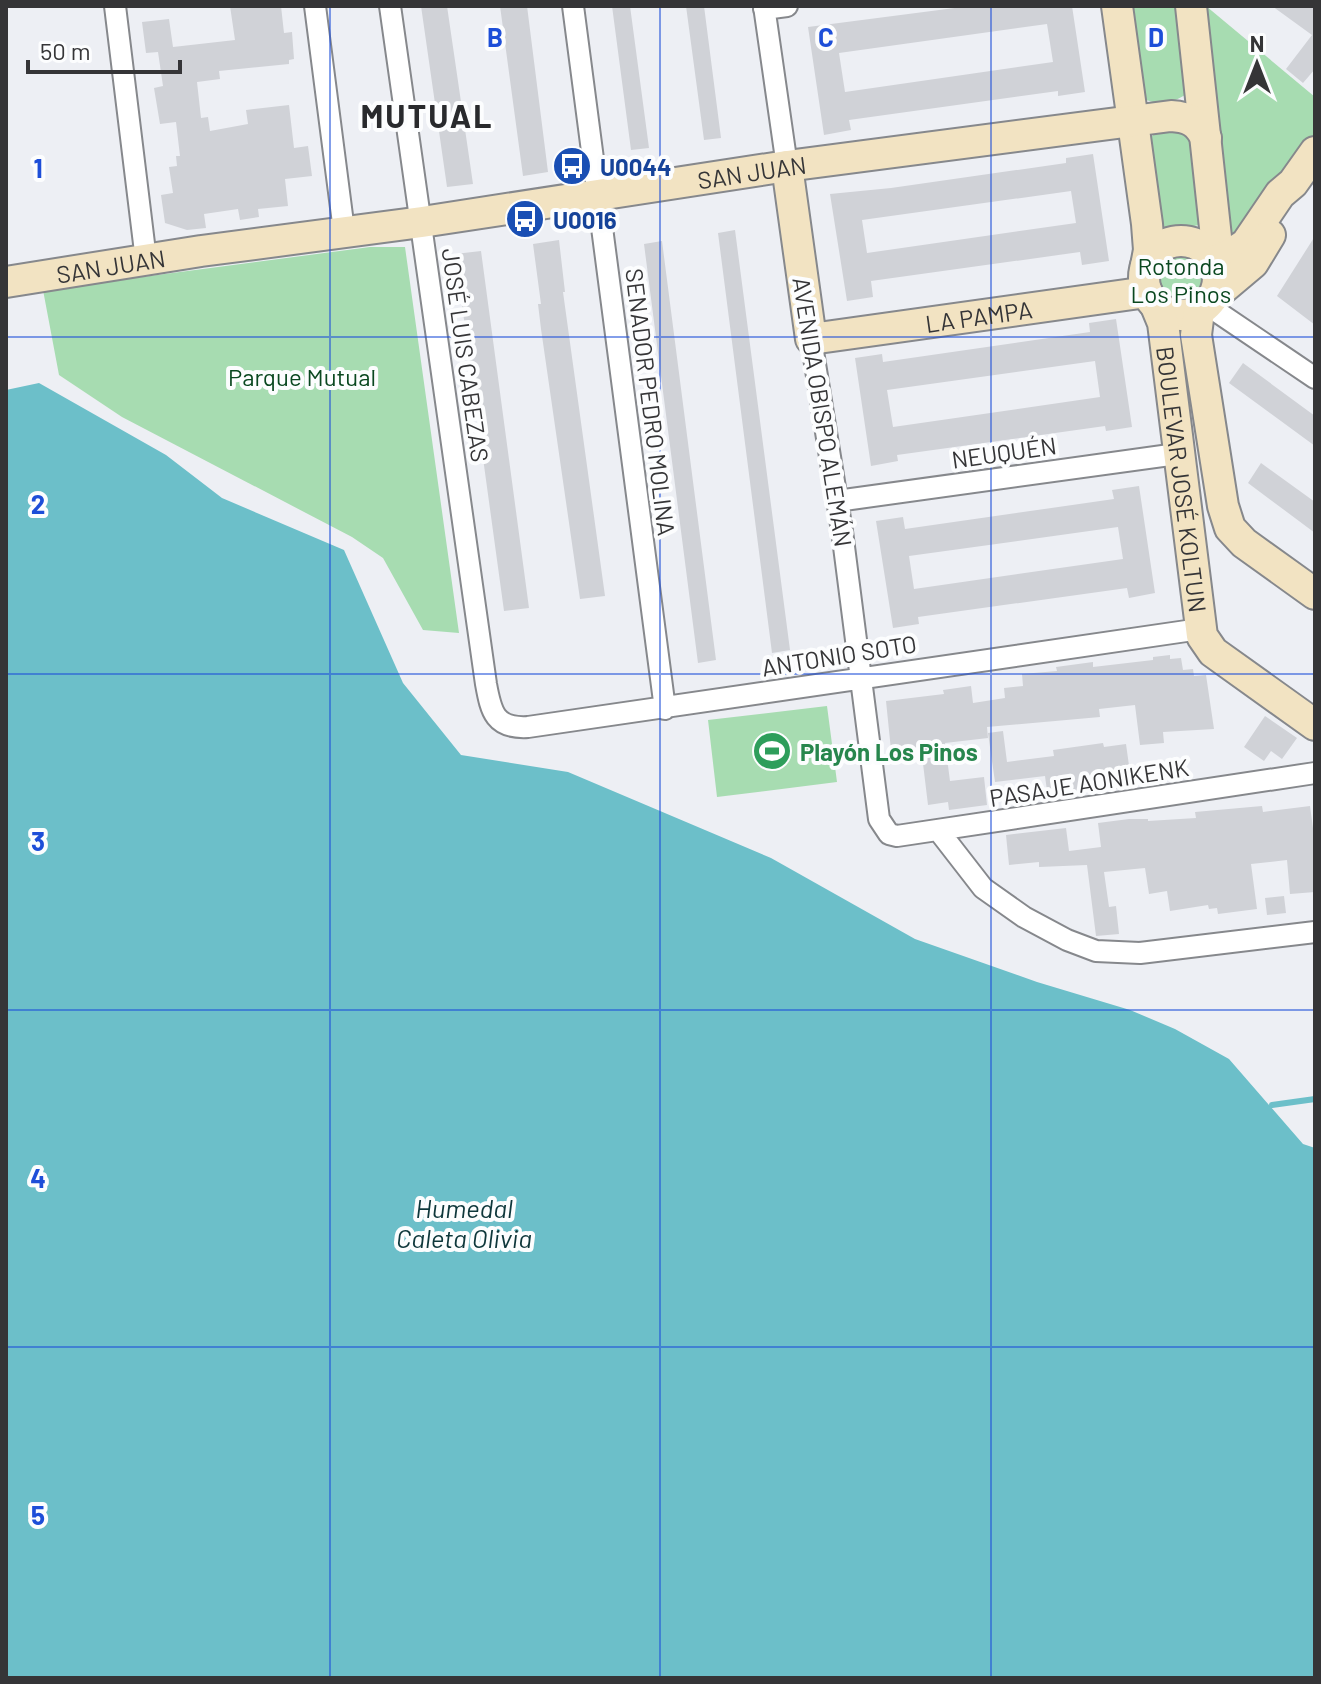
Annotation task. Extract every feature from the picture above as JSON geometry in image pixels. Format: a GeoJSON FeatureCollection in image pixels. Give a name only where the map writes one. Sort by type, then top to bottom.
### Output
{"type":"FeatureCollection","features":[{"type":"Feature","properties":{"kind":"street"},"geometry":{"type":"LineString","coordinates":[[315,6],[344,231]]}},
{"type":"Feature","properties":{"kind":"street","name":"JOSÉ LUIS CABEZAS"},"geometry":{"type":"LineString","coordinates":[[390,6],[491,711]]}},
{"type":"Feature","properties":{"kind":"street","name":"SENADOR PEDRO MOLINA"},"geometry":{"type":"LineString","coordinates":[[573,6],[665,709]]}},
{"type":"Feature","properties":{"kind":"street"},"geometry":{"type":"LineString","coordinates":[[764,8],[787,6]]}},
{"type":"Feature","properties":{"kind":"street","name":"BOULEVAR JOSÉ KOLTUN"},"geometry":{"type":"LineString","coordinates":[[1117,6],[1148,236],[1150,288],[1163,323],[1177,454],[1206,641]]}},
{"type":"Feature","properties":{"kind":"street"},"geometry":{"type":"LineString","coordinates":[[1191,6],[1216,237],[1212,258]]}},
{"type":"Feature","properties":{"kind":"street"},"geometry":{"type":"LineString","coordinates":[[114,8],[146,260]]}},
{"type":"Feature","properties":{"kind":"street","name":"AVENIDA OBISPO ALEMÁN"},"geometry":{"type":"LineString","coordinates":[[764,8],[837,501],[879,819]]}},
{"type":"Feature","properties":{"kind":"street","name":"SAN JUAN"},"geometry":{"type":"LineString","coordinates":[[6,282],[787,166],[1133,121],[1184,117],[1200,126],[1206,138]]}},
{"type":"Feature","properties":{"kind":"street"},"geometry":{"type":"LineString","coordinates":[[1212,258],[1228,256],[1246,244],[1280,194],[1293,183],[1315,152]]}},
{"type":"Feature","properties":{"kind":"street"},"geometry":{"type":"LineString","coordinates":[[1207,303],[1218,271],[1212,258],[1194,243],[1171,243],[1160,248],[1150,288],[1178,315],[1207,303],[1253,263],[1290,201],[1293,183]]}},
{"type":"Feature","properties":{"kind":"street","name":"LA PAMPA"},"geometry":{"type":"LineString","coordinates":[[811,339],[1150,288]]}},
{"type":"Feature","properties":{"kind":"street"},"geometry":{"type":"LineString","coordinates":[[1207,303],[1315,378]]}},
{"type":"Feature","properties":{"kind":"street","name":"BOULEVAR JOSÉ KOLTUN"},"geometry":{"type":"LineString","coordinates":[[1207,303],[1196,335],[1224,508],[1230,528],[1244,543],[1315,594]]}},
{"type":"Feature","properties":{"kind":"street","name":"NEUQUÉN"},"geometry":{"type":"LineString","coordinates":[[837,501],[1177,454]]}},
{"type":"Feature","properties":{"kind":"street"},"geometry":{"type":"LineString","coordinates":[[1206,641],[1315,725]]}},
{"type":"Feature","properties":{"kind":"street","name":"ANTONIO SOTO"},"geometry":{"type":"LineString","coordinates":[[491,711],[508,725],[521,728],[665,709],[861,677],[1206,641]]}},
{"type":"Feature","properties":{"kind":"street","name":"PASAJE AONIKENK"},"geometry":{"type":"LineString","coordinates":[[879,819],[884,829],[897,836],[1315,773]]}},
{"type":"Feature","properties":{"kind":"street"},"geometry":{"type":"LineString","coordinates":[[938,830],[983,888],[1024,917],[1067,940],[1096,951],[1127,954],[1200,948],[1315,932]]}},
{"type":"Feature","properties":{"kind":"green space"},"geometry":{"type":"Polygon","coordinates":[[[1130,6],[1179,6],[1188,93],[1182,97],[1160,103],[1142,98],[1130,6]]]}},
{"type":"Feature","properties":{"kind":"green space"},"geometry":{"type":"Polygon","coordinates":[[[1206,6],[1315,97],[1315,152],[1218,284],[1206,6]]]}},
{"type":"Feature","properties":{"kind":"green space"},"geometry":{"type":"Polygon","coordinates":[[[1160,130],[1182,130],[1193,137],[1204,224],[1159,233],[1148,139],[1160,130]]]}},
{"type":"Feature","properties":{"kind":"green space","name":"Parque Mutual"},"geometry":{"type":"Polygon","coordinates":[[[370,247],[405,247],[459,633],[423,630],[383,558],[352,537],[122,417],[59,375],[43,290],[370,247]]]}},
{"type":"Feature","properties":{"kind":"green space","name":"Rotonda Los Pinos"},"geometry":{"type":"Polygon","coordinates":[[[1181,253],[1199,261],[1207,279],[1199,297],[1181,305],[1163,297],[1155,279],[1163,261],[1181,253]]]}},
{"type":"Feature","properties":{"kind":"green space","name":"Playón Los Pinos"},"geometry":{"type":"Polygon","coordinates":[[[827,706],[837,782],[717,797],[708,720],[827,706]]]}},
{"type":"Feature","properties":{"kind":"water","name":"Humedal Caleta Olivia"},"geometry":{"type":"Polygon","coordinates":[[[39,383],[166,455],[222,498],[344,550],[403,683],[461,755],[568,772],[771,858],[915,939],[1037,982],[1130,1010],[1175,1029],[1229,1059],[1303,1144],[1315,1148],[1315,1678],[6,1678],[6,390],[39,383]]]}},
{"type":"Feature","properties":{"kind":"building"},"geometry":{"type":"Polygon","coordinates":[[[230,6],[281,6],[284,33],[292,32],[294,59],[289,60],[289,64],[219,71],[220,79],[197,82],[201,118],[208,117],[210,131],[248,124],[246,110],[289,105],[294,148],[308,146],[312,176],[285,179],[288,206],[258,209],[259,217],[240,220],[238,209],[204,214],[206,228],[187,230],[165,223],[161,195],[173,193],[169,167],[177,166],[176,156],[180,156],[176,122],[160,124],[154,88],[163,86],[158,52],[146,53],[142,22],[169,19],[173,47],[235,40],[230,6]]]}},
{"type":"Feature","properties":{"kind":"building"},"geometry":{"type":"Polygon","coordinates":[[[421,6],[447,6],[473,184],[447,187],[421,6]]]}},
{"type":"Feature","properties":{"kind":"building"},"geometry":{"type":"Polygon","coordinates":[[[500,6],[527,6],[548,172],[523,176],[500,6]]]}},
{"type":"Feature","properties":{"kind":"building"},"geometry":{"type":"Polygon","coordinates":[[[612,6],[630,6],[649,148],[631,150],[612,6]]]}},
{"type":"Feature","properties":{"kind":"building"},"geometry":{"type":"Polygon","coordinates":[[[686,6],[704,6],[721,138],[704,140],[686,6]]]}},
{"type":"Feature","properties":{"kind":"building"},"geometry":{"type":"Polygon","coordinates":[[[970,6],[1072,6],[1085,92],[1058,96],[1058,91],[849,120],[851,130],[824,135],[808,27],[970,6]],[[1047,24],[839,53],[845,92],[1053,62],[1047,24]]]}},
{"type":"Feature","properties":{"kind":"building"},"geometry":{"type":"Polygon","coordinates":[[[1272,6],[1315,6],[1315,69],[1303,83],[1286,69],[1312,35],[1272,6]]]}},
{"type":"Feature","properties":{"kind":"building"},"geometry":{"type":"Polygon","coordinates":[[[1093,154],[1109,261],[1082,265],[1080,252],[871,281],[873,297],[847,301],[830,194],[1066,163],[1066,158],[1093,154]],[[1071,191],[862,220],[867,253],[1076,223],[1071,191]]]}},
{"type":"Feature","properties":{"kind":"building"},"geometry":{"type":"Polygon","coordinates":[[[735,230],[790,650],[772,653],[718,233],[735,230]]]}},
{"type":"Feature","properties":{"kind":"building"},"geometry":{"type":"Polygon","coordinates":[[[1315,236],[1315,325],[1277,296],[1315,236]]]}},
{"type":"Feature","properties":{"kind":"building"},"geometry":{"type":"Polygon","coordinates":[[[559,240],[563,292],[605,596],[580,599],[541,329],[533,244],[559,240]]]}},
{"type":"Feature","properties":{"kind":"building"},"geometry":{"type":"Polygon","coordinates":[[[662,241],[716,660],[698,663],[644,244],[662,241]]]}},
{"type":"Feature","properties":{"kind":"building"},"geometry":{"type":"Polygon","coordinates":[[[481,251],[529,608],[504,611],[455,254],[481,251]]]}},
{"type":"Feature","properties":{"kind":"building"},"geometry":{"type":"Polygon","coordinates":[[[1116,319],[1132,427],[1106,431],[1105,426],[897,455],[898,461],[871,466],[855,358],[882,354],[883,362],[1090,332],[1089,323],[1116,319]],[[1095,361],[887,390],[893,427],[1100,397],[1095,361]]]}},
{"type":"Feature","properties":{"kind":"building"},"geometry":{"type":"Polygon","coordinates":[[[1243,363],[1315,416],[1315,446],[1229,383],[1243,363]]]}},
{"type":"Feature","properties":{"kind":"building"},"geometry":{"type":"Polygon","coordinates":[[[1261,463],[1315,502],[1315,533],[1248,483],[1261,463]]]}},
{"type":"Feature","properties":{"kind":"building"},"geometry":{"type":"Polygon","coordinates":[[[1139,486],[1155,593],[1129,598],[1127,588],[918,617],[919,624],[893,628],[876,521],[903,517],[905,529],[1114,499],[1112,490],[1139,486]],[[1118,527],[909,556],[914,589],[1123,559],[1118,527]]]}},
{"type":"Feature","properties":{"kind":"building"},"geometry":{"type":"Polygon","coordinates":[[[1170,655],[1170,659],[1181,658],[1183,670],[1193,669],[1194,676],[1206,675],[1214,729],[1163,732],[1164,743],[1140,745],[1135,705],[1099,709],[1100,717],[987,727],[988,738],[945,743],[950,781],[984,777],[987,805],[949,810],[948,802],[928,805],[921,747],[891,750],[886,701],[944,694],[943,690],[971,686],[973,703],[1005,698],[1004,688],[1023,686],[1022,674],[1057,671],[1056,667],[1093,662],[1093,667],[1170,655]]]}},
{"type":"Feature","properties":{"kind":"building"},"geometry":{"type":"Polygon","coordinates":[[[1265,716],[1297,738],[1282,759],[1271,751],[1264,761],[1244,747],[1265,716]]]}},
{"type":"Feature","properties":{"kind":"building"},"geometry":{"type":"Polygon","coordinates":[[[1003,731],[1007,762],[1054,756],[1053,750],[1103,743],[1104,747],[1126,744],[1132,787],[1072,794],[1071,787],[1047,791],[1045,776],[995,782],[988,733],[1003,731]]]}},
{"type":"Feature","properties":{"kind":"building"},"geometry":{"type":"Polygon","coordinates":[[[1262,806],[1263,812],[1310,806],[1315,843],[1315,892],[1290,894],[1287,860],[1251,864],[1257,909],[1218,914],[1217,908],[1209,909],[1208,905],[1170,911],[1167,891],[1149,894],[1145,868],[1104,872],[1109,907],[1116,906],[1119,934],[1096,936],[1087,865],[1039,867],[1039,862],[1009,865],[1006,835],[1066,828],[1069,851],[1101,847],[1098,823],[1129,819],[1196,818],[1195,812],[1262,806]]]}},
{"type":"Feature","properties":{"kind":"building"},"geometry":{"type":"Polygon","coordinates":[[[1284,896],[1286,913],[1267,915],[1265,898],[1284,896]]]}},
{"type":"Feature","properties":{"kind":"waterway"},"geometry":{"type":"LineString","coordinates":[[1272,1105],[1315,1099]]}},
{"type":"Feature","properties":{"kind":"place","name":"U0044"},"geometry":{"type":"Point","coordinates":[572,166]}},
{"type":"Feature","properties":{"kind":"place","name":"U0016"},"geometry":{"type":"Point","coordinates":[525,219]}},
{"type":"Feature","properties":{"kind":"place","name":"Playón Los Pinos"},"geometry":{"type":"Point","coordinates":[772,751]}},
{"type":"Feature","properties":{"kind":"district","name":"MUTUAL"},"geometry":{"type":"Point","coordinates":[427,115]}}]}
